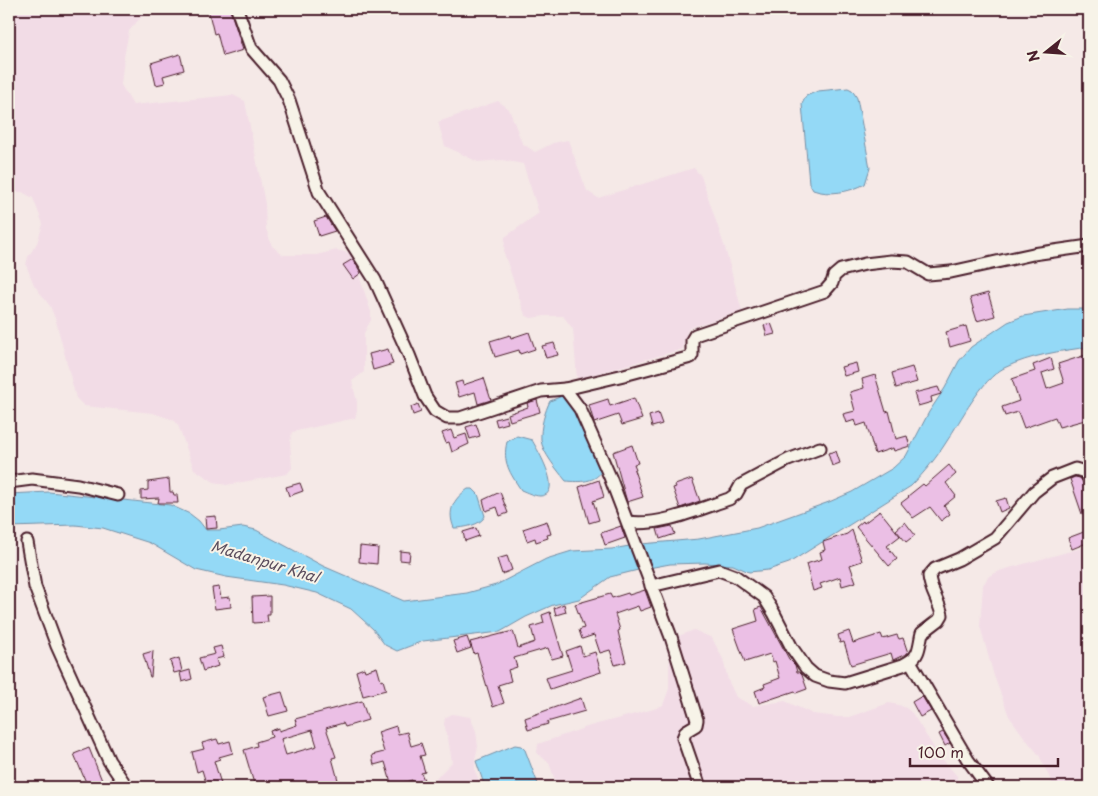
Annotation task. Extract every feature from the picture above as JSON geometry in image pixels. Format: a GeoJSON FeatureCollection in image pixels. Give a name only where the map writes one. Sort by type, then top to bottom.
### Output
{"type":"FeatureCollection","features":[{"type":"Feature","properties":{"kind":"street"},"geometry":{"type":"LineString","coordinates":[[237,9],[251,48],[279,80],[289,100],[320,192],[374,280],[409,355],[425,396],[435,411],[447,418],[460,418],[541,392],[565,389],[691,357],[692,340],[695,335],[825,291],[834,276],[842,270],[865,264],[891,261],[908,262],[928,274],[951,272],[1045,252],[1089,246]]}},
{"type":"Feature","properties":{"kind":"street"},"geometry":{"type":"LineString","coordinates":[[565,389],[580,409],[628,522],[632,539],[676,652],[697,720],[696,725],[686,731],[683,738],[700,787]]}},
{"type":"Feature","properties":{"kind":"street"},"geometry":{"type":"LineString","coordinates":[[628,522],[644,524],[658,521],[729,499],[736,494],[741,485],[788,460],[820,448]]}},
{"type":"Feature","properties":{"kind":"street"},"geometry":{"type":"LineString","coordinates":[[651,586],[719,570],[734,576],[764,597],[792,648],[806,668],[816,676],[829,681],[845,683],[903,665],[915,658],[919,651],[922,633],[939,620],[942,615],[941,607],[930,585],[929,576],[935,569],[959,559],[995,538],[1034,492],[1052,478],[1075,469],[1085,472],[1089,478]]}},
{"type":"Feature","properties":{"kind":"street"},"geometry":{"type":"LineString","coordinates":[[9,482],[32,479],[41,480],[78,485],[118,495]]}},
{"type":"Feature","properties":{"kind":"street"},"geometry":{"type":"LineString","coordinates":[[27,542],[35,587],[57,646],[109,761],[127,787]]}},
{"type":"Feature","properties":{"kind":"street"},"geometry":{"type":"LineString","coordinates":[[910,661],[968,760],[988,787]]}},
{"type":"Feature","properties":{"kind":"shaded area"},"geometry":{"type":"Polygon","coordinates":[[[9,9],[148,9],[129,31],[124,57],[121,85],[133,105],[233,95],[245,101],[265,204],[266,229],[272,246],[283,255],[316,255],[337,250],[352,254],[371,312],[371,320],[364,333],[364,372],[352,381],[357,402],[355,418],[292,432],[290,442],[292,468],[287,474],[226,485],[214,482],[194,469],[178,425],[174,420],[153,413],[84,406],[76,398],[56,321],[50,306],[34,285],[26,265],[28,257],[37,243],[43,224],[33,198],[22,192],[9,192],[9,9]]]}},
{"type":"Feature","properties":{"kind":"shaded area"},"geometry":{"type":"Polygon","coordinates":[[[498,101],[509,109],[522,143],[535,152],[553,143],[568,140],[587,191],[598,198],[694,168],[701,176],[725,248],[742,311],[689,328],[684,339],[683,349],[577,379],[573,329],[563,316],[531,318],[525,315],[504,253],[505,237],[539,213],[523,164],[502,160],[478,162],[445,146],[438,122],[498,101]]]}},
{"type":"Feature","properties":{"kind":"shaded area"},"geometry":{"type":"Polygon","coordinates":[[[1089,546],[1089,787],[1054,787],[1039,755],[1009,716],[994,676],[980,626],[983,585],[989,576],[1002,570],[1089,546]]]}},
{"type":"Feature","properties":{"kind":"shaded area"},"geometry":{"type":"Polygon","coordinates":[[[694,630],[712,638],[723,659],[728,680],[736,697],[753,706],[785,701],[813,714],[838,717],[849,717],[889,703],[906,708],[912,713],[938,754],[957,776],[956,787],[549,787],[555,780],[549,763],[537,753],[538,744],[590,726],[663,705],[669,689],[672,643],[681,635],[694,630]]]}},
{"type":"Feature","properties":{"kind":"shaded area"},"geometry":{"type":"Polygon","coordinates":[[[452,714],[470,717],[476,731],[478,747],[475,771],[482,787],[431,787],[438,776],[452,762],[444,724],[445,718],[452,714]]]}},
{"type":"Feature","properties":{"kind":"water"},"geometry":{"type":"Polygon","coordinates":[[[848,88],[852,90],[857,98],[870,168],[865,184],[839,192],[819,192],[813,190],[809,183],[802,104],[806,96],[818,91],[848,88]]]}},
{"type":"Feature","properties":{"kind":"water","name":"Madanpur Khal"},"geometry":{"type":"Polygon","coordinates":[[[1068,309],[1089,309],[1089,347],[1035,357],[1004,368],[987,382],[972,401],[935,459],[911,486],[789,563],[768,570],[749,572],[733,565],[705,563],[670,564],[638,570],[610,577],[579,599],[553,605],[526,617],[500,632],[423,641],[397,651],[385,645],[373,629],[351,609],[317,593],[283,585],[226,577],[196,570],[150,543],[103,528],[75,525],[9,527],[9,494],[49,492],[170,505],[190,514],[206,530],[243,527],[256,530],[323,566],[404,601],[467,593],[496,585],[546,559],[572,551],[612,549],[641,544],[699,539],[757,528],[852,492],[893,468],[906,456],[959,361],[971,347],[1008,322],[1023,316],[1068,309]]]}},
{"type":"Feature","properties":{"kind":"water"},"geometry":{"type":"Polygon","coordinates":[[[562,396],[573,402],[602,470],[596,477],[591,479],[566,481],[542,445],[541,430],[548,405],[550,401],[562,396]]]}},
{"type":"Feature","properties":{"kind":"water"},"geometry":{"type":"Polygon","coordinates":[[[517,436],[532,440],[539,452],[550,480],[550,488],[547,494],[538,496],[521,490],[510,473],[506,461],[507,442],[517,436]]]}},
{"type":"Feature","properties":{"kind":"water"},"geometry":{"type":"Polygon","coordinates":[[[468,489],[473,489],[478,494],[485,516],[476,524],[454,528],[451,511],[458,497],[468,489]]]}},
{"type":"Feature","properties":{"kind":"water"},"geometry":{"type":"Polygon","coordinates":[[[515,745],[521,746],[525,750],[538,787],[485,787],[476,761],[515,745]]]}},
{"type":"Feature","properties":{"kind":"building"},"geometry":{"type":"Polygon","coordinates":[[[208,9],[230,9],[243,50],[223,56],[217,33],[214,34],[208,9]]]}},
{"type":"Feature","properties":{"kind":"building"},"geometry":{"type":"Polygon","coordinates":[[[180,54],[184,70],[163,76],[165,83],[156,85],[151,63],[180,54]]]}},
{"type":"Feature","properties":{"kind":"building"},"geometry":{"type":"Polygon","coordinates":[[[326,217],[335,231],[319,236],[314,221],[326,217]]]}},
{"type":"Feature","properties":{"kind":"building"},"geometry":{"type":"Polygon","coordinates":[[[353,259],[361,273],[353,279],[343,265],[353,259]]]}},
{"type":"Feature","properties":{"kind":"building"},"geometry":{"type":"Polygon","coordinates":[[[988,293],[995,316],[977,321],[970,298],[988,293]]]}},
{"type":"Feature","properties":{"kind":"building"},"geometry":{"type":"Polygon","coordinates":[[[771,323],[775,334],[767,336],[764,325],[771,323]]]}},
{"type":"Feature","properties":{"kind":"building"},"geometry":{"type":"Polygon","coordinates":[[[966,326],[970,341],[950,347],[946,332],[966,326]]]}},
{"type":"Feature","properties":{"kind":"building"},"geometry":{"type":"Polygon","coordinates":[[[529,332],[535,349],[520,354],[519,350],[495,357],[490,341],[510,335],[511,338],[529,332]]]}},
{"type":"Feature","properties":{"kind":"building"},"geometry":{"type":"Polygon","coordinates":[[[554,343],[558,355],[546,358],[542,346],[554,343]]]}},
{"type":"Feature","properties":{"kind":"building"},"geometry":{"type":"Polygon","coordinates":[[[388,349],[393,364],[373,370],[369,354],[388,349]]]}},
{"type":"Feature","properties":{"kind":"building"},"geometry":{"type":"Polygon","coordinates":[[[1089,354],[1089,419],[1059,427],[1055,417],[1024,428],[1018,412],[1005,416],[1002,407],[1019,401],[1012,379],[1035,371],[1033,365],[1051,358],[1054,369],[1042,373],[1047,389],[1064,383],[1058,364],[1089,354]]]}},
{"type":"Feature","properties":{"kind":"building"},"geometry":{"type":"Polygon","coordinates":[[[856,363],[858,372],[844,376],[841,367],[856,363]]]}},
{"type":"Feature","properties":{"kind":"building"},"geometry":{"type":"Polygon","coordinates":[[[912,367],[917,382],[896,388],[892,373],[912,367]]]}},
{"type":"Feature","properties":{"kind":"building"},"geometry":{"type":"Polygon","coordinates":[[[875,375],[886,412],[889,411],[896,439],[907,436],[910,446],[894,451],[893,448],[875,454],[866,423],[857,426],[855,420],[846,423],[843,414],[855,411],[850,392],[864,388],[862,379],[875,375]]]}},
{"type":"Feature","properties":{"kind":"building"},"geometry":{"type":"Polygon","coordinates":[[[484,378],[491,400],[478,404],[475,392],[459,397],[455,383],[462,381],[463,385],[484,378]]]}},
{"type":"Feature","properties":{"kind":"building"},"geometry":{"type":"Polygon","coordinates":[[[938,387],[941,394],[931,397],[932,402],[918,406],[914,393],[938,387]]]}},
{"type":"Feature","properties":{"kind":"building"},"geometry":{"type":"Polygon","coordinates":[[[634,398],[642,419],[622,425],[618,415],[594,423],[589,405],[608,399],[610,406],[634,398]]]}},
{"type":"Feature","properties":{"kind":"building"},"geometry":{"type":"Polygon","coordinates":[[[537,400],[540,412],[510,421],[508,414],[528,407],[527,403],[537,400]]]}},
{"type":"Feature","properties":{"kind":"building"},"geometry":{"type":"Polygon","coordinates":[[[418,404],[421,412],[413,415],[411,407],[418,404]]]}},
{"type":"Feature","properties":{"kind":"building"},"geometry":{"type":"Polygon","coordinates":[[[658,413],[662,424],[652,427],[649,416],[658,413]]]}},
{"type":"Feature","properties":{"kind":"building"},"geometry":{"type":"Polygon","coordinates":[[[506,416],[508,423],[497,426],[495,419],[506,416]]]}},
{"type":"Feature","properties":{"kind":"building"},"geometry":{"type":"Polygon","coordinates":[[[476,424],[480,436],[470,439],[466,427],[476,424]]]}},
{"type":"Feature","properties":{"kind":"building"},"geometry":{"type":"Polygon","coordinates":[[[451,430],[454,438],[466,434],[469,444],[452,452],[449,442],[446,443],[442,433],[451,430]]]}},
{"type":"Feature","properties":{"kind":"building"},"geometry":{"type":"Polygon","coordinates":[[[632,445],[638,463],[634,464],[636,469],[634,470],[643,497],[627,502],[613,452],[632,445]]]}},
{"type":"Feature","properties":{"kind":"building"},"geometry":{"type":"Polygon","coordinates":[[[836,451],[840,463],[832,466],[828,453],[836,451]]]}},
{"type":"Feature","properties":{"kind":"building"},"geometry":{"type":"Polygon","coordinates":[[[949,465],[956,474],[946,483],[956,496],[944,506],[950,514],[941,521],[930,507],[913,518],[901,503],[923,484],[925,486],[949,465]]]}},
{"type":"Feature","properties":{"kind":"building"},"geometry":{"type":"Polygon","coordinates":[[[1080,478],[1084,484],[1089,498],[1089,511],[1082,514],[1070,479],[1080,478]]]}},
{"type":"Feature","properties":{"kind":"building"},"geometry":{"type":"Polygon","coordinates":[[[169,479],[170,492],[177,495],[178,503],[158,503],[159,498],[141,499],[141,491],[148,490],[148,482],[169,479]]]}},
{"type":"Feature","properties":{"kind":"building"},"geometry":{"type":"Polygon","coordinates":[[[692,479],[700,501],[680,508],[673,488],[676,487],[675,485],[692,479]]]}},
{"type":"Feature","properties":{"kind":"building"},"geometry":{"type":"Polygon","coordinates":[[[599,480],[604,497],[593,501],[599,520],[589,523],[579,487],[599,480]]]}},
{"type":"Feature","properties":{"kind":"building"},"geometry":{"type":"Polygon","coordinates":[[[300,483],[303,491],[289,496],[286,487],[300,483]]]}},
{"type":"Feature","properties":{"kind":"building"},"geometry":{"type":"Polygon","coordinates":[[[500,492],[508,513],[500,516],[497,507],[486,511],[483,500],[500,492]]]}},
{"type":"Feature","properties":{"kind":"building"},"geometry":{"type":"Polygon","coordinates":[[[1006,498],[1009,508],[1000,512],[996,501],[1006,498]]]}},
{"type":"Feature","properties":{"kind":"building"},"geometry":{"type":"Polygon","coordinates":[[[880,511],[900,536],[887,546],[897,559],[889,566],[856,527],[880,511]]]}},
{"type":"Feature","properties":{"kind":"building"},"geometry":{"type":"Polygon","coordinates":[[[216,516],[217,528],[206,529],[205,517],[216,516]]]}},
{"type":"Feature","properties":{"kind":"building"},"geometry":{"type":"Polygon","coordinates":[[[547,521],[551,534],[547,535],[548,538],[536,542],[535,538],[527,541],[523,529],[547,521]]]}},
{"type":"Feature","properties":{"kind":"building"},"geometry":{"type":"Polygon","coordinates":[[[905,522],[915,535],[906,542],[896,530],[905,522]]]}},
{"type":"Feature","properties":{"kind":"building"},"geometry":{"type":"Polygon","coordinates":[[[621,526],[625,538],[605,545],[601,533],[621,526]]]}},
{"type":"Feature","properties":{"kind":"building"},"geometry":{"type":"Polygon","coordinates":[[[672,526],[675,534],[660,539],[657,529],[672,526]]]}},
{"type":"Feature","properties":{"kind":"building"},"geometry":{"type":"Polygon","coordinates":[[[476,528],[479,536],[465,541],[463,532],[476,528]]]}},
{"type":"Feature","properties":{"kind":"building"},"geometry":{"type":"Polygon","coordinates":[[[852,530],[862,561],[850,565],[856,582],[842,586],[840,577],[820,584],[822,588],[813,591],[806,564],[822,559],[820,552],[825,550],[823,542],[847,534],[852,530]]]}},
{"type":"Feature","properties":{"kind":"building"},"geometry":{"type":"Polygon","coordinates":[[[1089,530],[1089,542],[1072,549],[1068,538],[1089,530]]]}},
{"type":"Feature","properties":{"kind":"building"},"geometry":{"type":"Polygon","coordinates":[[[360,546],[378,548],[377,564],[359,562],[360,546]]]}},
{"type":"Feature","properties":{"kind":"building"},"geometry":{"type":"Polygon","coordinates":[[[400,551],[410,552],[409,561],[400,560],[400,551]]]}},
{"type":"Feature","properties":{"kind":"building"},"geometry":{"type":"Polygon","coordinates":[[[507,556],[512,570],[502,574],[497,559],[507,556]]]}},
{"type":"Feature","properties":{"kind":"building"},"geometry":{"type":"Polygon","coordinates":[[[219,587],[221,598],[230,597],[231,607],[215,609],[212,588],[219,587]]]}},
{"type":"Feature","properties":{"kind":"building"},"geometry":{"type":"Polygon","coordinates":[[[645,590],[651,607],[640,611],[638,606],[615,614],[626,662],[615,665],[610,650],[600,653],[594,635],[582,639],[579,630],[584,628],[575,604],[610,594],[612,598],[645,590]]]}},
{"type":"Feature","properties":{"kind":"building"},"geometry":{"type":"Polygon","coordinates":[[[270,596],[270,615],[267,615],[268,622],[253,623],[252,597],[270,596]]]}},
{"type":"Feature","properties":{"kind":"building"},"geometry":{"type":"Polygon","coordinates":[[[564,604],[566,612],[556,615],[554,608],[564,604]]]}},
{"type":"Feature","properties":{"kind":"building"},"geometry":{"type":"Polygon","coordinates":[[[761,607],[789,659],[795,665],[797,672],[802,675],[807,689],[759,703],[755,691],[765,687],[764,684],[780,678],[775,661],[773,662],[770,654],[745,662],[733,629],[758,621],[755,609],[761,607]]]}},
{"type":"Feature","properties":{"kind":"building"},"geometry":{"type":"Polygon","coordinates":[[[550,612],[563,656],[552,659],[548,648],[514,658],[517,667],[508,670],[511,681],[498,685],[504,703],[493,707],[477,653],[474,654],[470,642],[513,631],[518,648],[535,642],[531,627],[544,623],[542,615],[550,612]]]}},
{"type":"Feature","properties":{"kind":"building"},"geometry":{"type":"Polygon","coordinates":[[[849,631],[853,643],[881,634],[883,639],[897,635],[899,639],[903,638],[908,653],[893,660],[891,653],[851,665],[844,642],[840,643],[838,635],[849,631]]]}},
{"type":"Feature","properties":{"kind":"building"},"geometry":{"type":"Polygon","coordinates":[[[467,637],[471,648],[457,653],[453,641],[467,637]]]}},
{"type":"Feature","properties":{"kind":"building"},"geometry":{"type":"Polygon","coordinates":[[[221,646],[224,657],[216,659],[218,666],[203,671],[199,658],[215,654],[213,648],[221,646]]]}},
{"type":"Feature","properties":{"kind":"building"},"geometry":{"type":"Polygon","coordinates":[[[580,646],[583,656],[595,652],[601,672],[550,689],[546,678],[572,670],[566,651],[580,646]]]}},
{"type":"Feature","properties":{"kind":"building"},"geometry":{"type":"Polygon","coordinates":[[[153,651],[151,677],[150,677],[143,654],[153,651]]]}},
{"type":"Feature","properties":{"kind":"building"},"geometry":{"type":"Polygon","coordinates":[[[179,658],[182,671],[174,673],[170,661],[179,658]]]}},
{"type":"Feature","properties":{"kind":"building"},"geometry":{"type":"Polygon","coordinates":[[[377,667],[386,690],[363,696],[356,671],[364,668],[365,671],[377,667]]]}},
{"type":"Feature","properties":{"kind":"building"},"geometry":{"type":"Polygon","coordinates":[[[190,670],[192,679],[182,682],[180,673],[190,670]]]}},
{"type":"Feature","properties":{"kind":"building"},"geometry":{"type":"Polygon","coordinates":[[[282,692],[288,711],[269,716],[263,697],[282,692]]]}},
{"type":"Feature","properties":{"kind":"building"},"geometry":{"type":"Polygon","coordinates":[[[922,696],[931,711],[920,717],[912,702],[922,696]]]}},
{"type":"Feature","properties":{"kind":"building"},"geometry":{"type":"Polygon","coordinates":[[[581,698],[585,711],[547,722],[548,724],[528,730],[525,718],[581,698]]]}},
{"type":"Feature","properties":{"kind":"building"},"geometry":{"type":"Polygon","coordinates":[[[362,701],[368,720],[345,727],[343,723],[326,728],[336,757],[332,758],[338,780],[314,787],[255,787],[244,750],[257,746],[256,742],[272,737],[270,731],[279,728],[279,731],[297,725],[295,719],[362,701]],[[312,730],[281,739],[286,755],[317,746],[312,730]]]}},
{"type":"Feature","properties":{"kind":"building"},"geometry":{"type":"Polygon","coordinates":[[[396,726],[398,734],[407,732],[411,746],[421,743],[425,755],[420,756],[425,772],[421,773],[424,780],[413,783],[412,780],[392,786],[385,762],[374,765],[372,755],[384,752],[378,732],[396,726]]]}},
{"type":"Feature","properties":{"kind":"building"},"geometry":{"type":"Polygon","coordinates":[[[943,732],[950,743],[945,746],[939,734],[943,732]]]}},
{"type":"Feature","properties":{"kind":"building"},"geometry":{"type":"Polygon","coordinates":[[[217,739],[219,744],[230,741],[233,753],[219,757],[220,759],[214,761],[222,787],[211,787],[209,782],[206,783],[202,770],[197,772],[192,752],[204,749],[202,743],[217,739]]]}},
{"type":"Feature","properties":{"kind":"building"},"geometry":{"type":"Polygon","coordinates":[[[89,748],[103,783],[94,787],[88,787],[74,754],[89,748]]]}}]}
